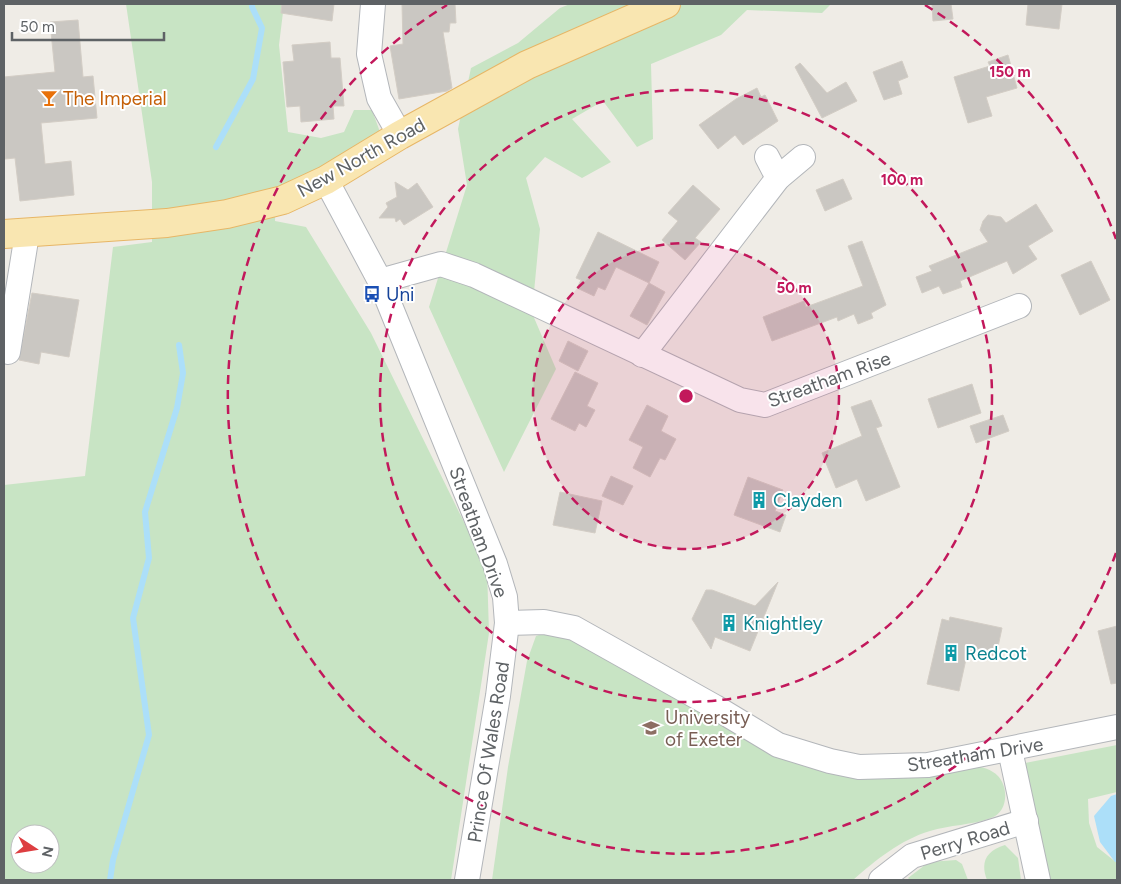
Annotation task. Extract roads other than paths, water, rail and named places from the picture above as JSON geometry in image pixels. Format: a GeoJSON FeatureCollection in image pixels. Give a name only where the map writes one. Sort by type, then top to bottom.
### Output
{"type":"FeatureCollection","features":[{"type":"Feature","properties":{"kind":"main road","name":"New North Road"},"geometry":{"type":"LineString","coordinates":[[15,234],[158,224],[227,214],[283,200],[326,180],[400,135],[527,65],[666,4]]}},
{"type":"Feature","properties":{"kind":"street"},"geometry":{"type":"LineString","coordinates":[[373,4],[369,54],[379,98],[400,135]]}},
{"type":"Feature","properties":{"kind":"street"},"geometry":{"type":"LineString","coordinates":[[642,355],[772,168],[804,157]]}},
{"type":"Feature","properties":{"kind":"street","name":"Streatham Drive"},"geometry":{"type":"LineString","coordinates":[[326,180],[380,281],[501,581],[507,623],[544,622],[574,628],[715,707],[778,746],[859,767],[928,766],[1117,727]]}},
{"type":"Feature","properties":{"kind":"street"},"geometry":{"type":"LineString","coordinates":[[8,352],[15,234]]}},
{"type":"Feature","properties":{"kind":"street","name":"Streatham Rise"},"geometry":{"type":"LineString","coordinates":[[380,281],[441,264],[474,275],[740,400],[765,405],[1019,306]]}},
{"type":"Feature","properties":{"kind":"street","name":"Prince Of Wales Road"},"geometry":{"type":"LineString","coordinates":[[467,880],[498,696],[507,623]]}},
{"type":"Feature","properties":{"kind":"street"},"geometry":{"type":"LineString","coordinates":[[1010,750],[1038,879]]}},
{"type":"Feature","properties":{"kind":"street","name":"Perry Road"},"geometry":{"type":"LineString","coordinates":[[881,880],[912,856],[1026,820]]}},
{"type":"Feature","properties":{"kind":"water"},"geometry":{"type":"Polygon","coordinates":[[[1117,794],[1117,862],[1115,862],[1100,842],[1094,816],[1111,796],[1117,794]]]}},
{"type":"Feature","properties":{"kind":"waterway"},"geometry":{"type":"LineString","coordinates":[[216,147],[253,79],[262,28],[252,4]]}},
{"type":"Feature","properties":{"kind":"waterway"},"geometry":{"type":"LineString","coordinates":[[110,880],[113,860],[149,735],[133,618],[149,558],[145,512],[177,408],[183,373],[179,345]]}},
{"type":"Feature","properties":{"kind":"place","name":"The Imperial"},"geometry":{"type":"Point","coordinates":[49,98]}},
{"type":"Feature","properties":{"kind":"place","name":"Uni"},"geometry":{"type":"Point","coordinates":[372,294]}},
{"type":"Feature","properties":{"kind":"place","name":"Clayden"},"geometry":{"type":"Point","coordinates":[759,500]}},
{"type":"Feature","properties":{"kind":"place","name":"Knightley"},"geometry":{"type":"Point","coordinates":[729,623]}},
{"type":"Feature","properties":{"kind":"place","name":"Redcot"},"geometry":{"type":"Point","coordinates":[951,653]}},
{"type":"Feature","properties":{"kind":"place","name":"University of Exeter"},"geometry":{"type":"Point","coordinates":[651,728]}}]}
